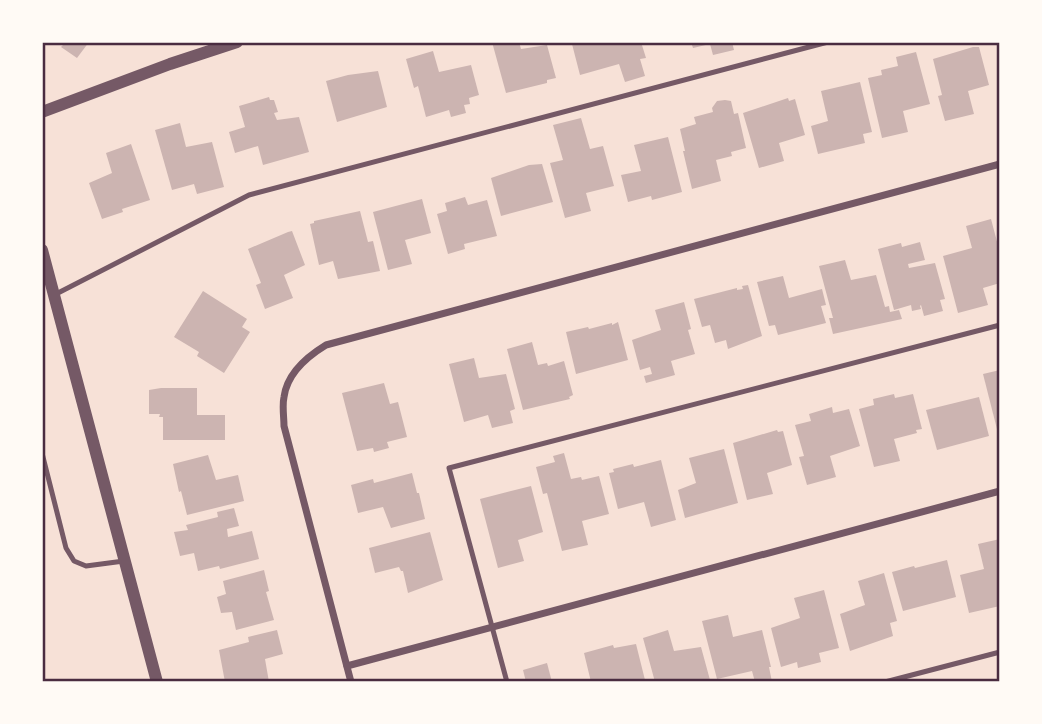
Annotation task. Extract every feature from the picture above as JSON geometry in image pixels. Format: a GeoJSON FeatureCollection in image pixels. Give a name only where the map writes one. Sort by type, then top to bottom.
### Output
{"type":"FeatureCollection","features":[{"type":"Feature","properties":{"kind":"street"},"geometry":{"type":"LineString","coordinates":[[42,112],[237,42]]}},
{"type":"Feature","properties":{"kind":"street"},"geometry":{"type":"LineString","coordinates":[[351,682],[284,426],[284,396],[292,376],[308,356],[327,345],[1000,164]]}},
{"type":"Feature","properties":{"kind":"street"},"geometry":{"type":"LineString","coordinates":[[42,250],[156,682]]}},
{"type":"Feature","properties":{"kind":"street"},"geometry":{"type":"LineString","coordinates":[[347,666],[1000,491]]}},
{"type":"Feature","properties":{"kind":"lane"},"geometry":{"type":"LineString","coordinates":[[54,295],[249,195],[828,42]]}},
{"type":"Feature","properties":{"kind":"lane"},"geometry":{"type":"LineString","coordinates":[[507,682],[449,468],[1000,325]]}},
{"type":"Feature","properties":{"kind":"lane"},"geometry":{"type":"LineString","coordinates":[[42,453],[66,548],[74,561],[86,566],[124,561]]}},
{"type":"Feature","properties":{"kind":"lane"},"geometry":{"type":"LineString","coordinates":[[885,682],[1000,652]]}},
{"type":"Feature","properties":{"kind":"building"},"geometry":{"type":"Polygon","coordinates":[[[59,42],[89,42],[77,58],[61,47],[63,45],[59,42]]]}},
{"type":"Feature","properties":{"kind":"building"},"geometry":{"type":"Polygon","coordinates":[[[492,42],[519,42],[521,49],[547,45],[556,78],[547,80],[547,83],[506,93],[492,42]]]}},
{"type":"Feature","properties":{"kind":"building"},"geometry":{"type":"Polygon","coordinates":[[[641,42],[646,58],[640,59],[645,76],[625,82],[619,64],[580,75],[572,44],[641,42]]]}},
{"type":"Feature","properties":{"kind":"building"},"geometry":{"type":"Polygon","coordinates":[[[691,42],[732,42],[734,50],[713,55],[710,44],[693,48],[691,42]]]}},
{"type":"Feature","properties":{"kind":"building"},"geometry":{"type":"Polygon","coordinates":[[[979,47],[989,85],[968,91],[974,114],[945,121],[938,96],[942,95],[933,59],[979,47]]]}},
{"type":"Feature","properties":{"kind":"building"},"geometry":{"type":"Polygon","coordinates":[[[433,51],[439,72],[471,65],[479,95],[469,98],[470,104],[464,105],[466,113],[451,117],[449,110],[426,117],[418,86],[414,88],[406,59],[433,51]]]}},
{"type":"Feature","properties":{"kind":"building"},"geometry":{"type":"Polygon","coordinates":[[[916,52],[930,104],[903,111],[908,132],[882,138],[868,78],[882,75],[881,70],[898,66],[896,57],[916,52]]]}},
{"type":"Feature","properties":{"kind":"building"},"geometry":{"type":"Polygon","coordinates":[[[378,71],[387,107],[337,122],[326,81],[378,71]]]}},
{"type":"Feature","properties":{"kind":"building"},"geometry":{"type":"Polygon","coordinates":[[[860,82],[872,132],[863,134],[865,143],[818,154],[811,126],[828,121],[821,91],[860,82]]]}},
{"type":"Feature","properties":{"kind":"building"},"geometry":{"type":"Polygon","coordinates":[[[269,97],[274,100],[278,112],[274,113],[277,120],[299,117],[309,152],[263,165],[258,146],[235,153],[229,132],[245,127],[239,106],[269,97]]]}},
{"type":"Feature","properties":{"kind":"building"},"geometry":{"type":"Polygon","coordinates":[[[788,98],[789,101],[795,99],[805,135],[779,143],[784,161],[759,168],[743,113],[788,98]]]}},
{"type":"Feature","properties":{"kind":"building"},"geometry":{"type":"Polygon","coordinates":[[[717,101],[731,101],[734,114],[738,113],[746,148],[731,152],[732,156],[716,160],[721,181],[692,189],[680,129],[696,124],[694,117],[713,112],[712,108],[717,101]]]}},
{"type":"Feature","properties":{"kind":"building"},"geometry":{"type":"Polygon","coordinates":[[[581,118],[590,149],[603,146],[614,186],[586,193],[591,211],[565,218],[550,163],[563,160],[553,125],[581,118]]]}},
{"type":"Feature","properties":{"kind":"building"},"geometry":{"type":"Polygon","coordinates":[[[180,123],[186,147],[212,142],[224,187],[197,194],[194,184],[172,190],[155,130],[180,123]]]}},
{"type":"Feature","properties":{"kind":"building"},"geometry":{"type":"Polygon","coordinates":[[[668,137],[682,192],[652,200],[651,196],[628,202],[621,175],[641,171],[634,145],[668,137]]]}},
{"type":"Feature","properties":{"kind":"building"},"geometry":{"type":"Polygon","coordinates":[[[131,144],[150,200],[102,219],[89,183],[112,173],[106,153],[131,144]]]}},
{"type":"Feature","properties":{"kind":"building"},"geometry":{"type":"Polygon","coordinates":[[[542,164],[553,202],[501,216],[491,178],[529,165],[542,164]]]}},
{"type":"Feature","properties":{"kind":"building"},"geometry":{"type":"Polygon","coordinates":[[[465,197],[468,205],[487,200],[497,236],[464,244],[465,249],[448,254],[437,214],[447,211],[445,203],[465,197]]]}},
{"type":"Feature","properties":{"kind":"building"},"geometry":{"type":"Polygon","coordinates":[[[422,199],[431,233],[405,240],[412,264],[388,270],[373,212],[422,199]]]}},
{"type":"Feature","properties":{"kind":"building"},"geometry":{"type":"Polygon","coordinates":[[[360,211],[368,242],[373,241],[380,271],[338,279],[333,261],[319,265],[310,224],[360,211]]]}},
{"type":"Feature","properties":{"kind":"building"},"geometry":{"type":"Polygon","coordinates":[[[991,219],[1000,253],[1000,283],[983,288],[988,305],[958,313],[943,256],[972,248],[966,226],[991,219]]]}},
{"type":"Feature","properties":{"kind":"building"},"geometry":{"type":"Polygon","coordinates":[[[292,231],[305,265],[284,275],[293,298],[265,309],[256,285],[261,283],[248,249],[292,231]]]}},
{"type":"Feature","properties":{"kind":"building"},"geometry":{"type":"Polygon","coordinates":[[[920,242],[925,260],[908,264],[909,268],[935,263],[945,299],[940,300],[943,311],[924,316],[921,305],[921,309],[912,311],[911,305],[894,310],[878,249],[901,243],[902,247],[920,242]]]}},
{"type":"Feature","properties":{"kind":"building"},"geometry":{"type":"Polygon","coordinates":[[[845,260],[851,280],[876,275],[885,307],[889,306],[890,312],[899,310],[902,319],[833,334],[829,318],[833,318],[819,266],[845,260]]]}},
{"type":"Feature","properties":{"kind":"building"},"geometry":{"type":"Polygon","coordinates":[[[783,276],[789,298],[822,289],[826,305],[821,306],[826,323],[778,335],[775,325],[769,326],[757,282],[783,276]]]}},
{"type":"Feature","properties":{"kind":"building"},"geometry":{"type":"Polygon","coordinates":[[[748,285],[762,336],[728,349],[726,340],[715,343],[710,325],[702,327],[694,299],[737,288],[743,289],[742,286],[748,285]]]}},
{"type":"Feature","properties":{"kind":"building"},"geometry":{"type":"Polygon","coordinates":[[[203,291],[247,319],[242,327],[250,332],[224,373],[197,356],[199,352],[174,337],[203,291]]]}},
{"type":"Feature","properties":{"kind":"building"},"geometry":{"type":"Polygon","coordinates":[[[684,302],[695,354],[671,361],[675,375],[646,383],[644,376],[652,374],[650,367],[640,370],[632,340],[661,330],[655,310],[684,302]]]}},
{"type":"Feature","properties":{"kind":"building"},"geometry":{"type":"Polygon","coordinates":[[[618,322],[628,360],[576,374],[566,332],[618,322]]]}},
{"type":"Feature","properties":{"kind":"building"},"geometry":{"type":"Polygon","coordinates":[[[532,342],[538,365],[547,363],[548,366],[564,361],[573,395],[570,399],[523,410],[507,349],[532,342]]]}},
{"type":"Feature","properties":{"kind":"building"},"geometry":{"type":"Polygon","coordinates":[[[474,358],[479,378],[506,374],[515,409],[510,411],[513,423],[492,428],[488,415],[464,422],[449,364],[474,358]]]}},
{"type":"Feature","properties":{"kind":"building"},"geometry":{"type":"Polygon","coordinates":[[[1000,370],[1000,437],[999,437],[983,374],[1000,370]]]}},
{"type":"Feature","properties":{"kind":"building"},"geometry":{"type":"Polygon","coordinates":[[[384,383],[390,404],[398,402],[407,437],[387,442],[389,448],[374,452],[373,448],[357,451],[342,393],[384,383]]]}},
{"type":"Feature","properties":{"kind":"building"},"geometry":{"type":"Polygon","coordinates":[[[197,388],[197,415],[225,415],[225,440],[163,440],[163,417],[159,417],[160,414],[149,414],[149,390],[197,388]]]}},
{"type":"Feature","properties":{"kind":"building"},"geometry":{"type":"Polygon","coordinates":[[[894,394],[895,398],[913,394],[922,429],[894,439],[900,461],[874,467],[859,409],[874,405],[873,399],[894,394]]]}},
{"type":"Feature","properties":{"kind":"building"},"geometry":{"type":"Polygon","coordinates":[[[979,397],[989,436],[937,450],[926,410],[979,397]]]}},
{"type":"Feature","properties":{"kind":"building"},"geometry":{"type":"Polygon","coordinates":[[[832,407],[833,413],[849,409],[860,446],[830,456],[836,477],[807,485],[799,457],[804,456],[795,425],[811,421],[809,414],[832,407]]]}},
{"type":"Feature","properties":{"kind":"building"},"geometry":{"type":"Polygon","coordinates":[[[777,430],[783,431],[792,465],[767,473],[773,494],[747,500],[733,443],[777,430]]]}},
{"type":"Feature","properties":{"kind":"building"},"geometry":{"type":"Polygon","coordinates":[[[724,449],[738,503],[685,518],[678,490],[696,483],[689,458],[724,449]]]}},
{"type":"Feature","properties":{"kind":"building"},"geometry":{"type":"Polygon","coordinates":[[[564,453],[571,479],[581,477],[582,480],[599,476],[609,514],[582,521],[588,545],[562,551],[547,493],[543,494],[536,467],[555,462],[553,456],[564,453]]]}},
{"type":"Feature","properties":{"kind":"building"},"geometry":{"type":"Polygon","coordinates":[[[208,455],[216,480],[238,475],[244,501],[187,515],[173,464],[208,455]]]}},
{"type":"Feature","properties":{"kind":"building"},"geometry":{"type":"Polygon","coordinates":[[[661,460],[676,520],[651,527],[644,502],[618,509],[609,473],[614,472],[613,469],[633,464],[634,467],[661,460]]]}},
{"type":"Feature","properties":{"kind":"building"},"geometry":{"type":"Polygon","coordinates":[[[412,473],[425,519],[391,528],[383,507],[358,513],[351,485],[373,479],[374,483],[412,473]]]}},
{"type":"Feature","properties":{"kind":"building"},"geometry":{"type":"Polygon","coordinates":[[[531,486],[543,532],[518,540],[524,561],[498,568],[480,499],[531,486]]]}},
{"type":"Feature","properties":{"kind":"building"},"geometry":{"type":"Polygon","coordinates":[[[234,508],[239,526],[227,529],[228,537],[252,531],[259,559],[220,569],[219,566],[198,571],[194,553],[180,556],[174,532],[188,530],[186,525],[218,517],[217,512],[234,508]]]}},
{"type":"Feature","properties":{"kind":"building"},"geometry":{"type":"Polygon","coordinates":[[[430,532],[443,580],[408,593],[403,571],[399,567],[375,573],[369,548],[430,532]]]}},
{"type":"Feature","properties":{"kind":"building"},"geometry":{"type":"Polygon","coordinates":[[[1000,539],[1000,606],[969,613],[960,575],[984,569],[978,544],[1000,539]]]}},
{"type":"Feature","properties":{"kind":"building"},"geometry":{"type":"Polygon","coordinates":[[[947,560],[956,597],[903,611],[892,572],[947,560]]]}},
{"type":"Feature","properties":{"kind":"building"},"geometry":{"type":"Polygon","coordinates":[[[264,570],[269,591],[266,592],[274,620],[236,630],[232,612],[221,613],[217,597],[226,594],[223,581],[264,570]]]}},
{"type":"Feature","properties":{"kind":"building"},"geometry":{"type":"Polygon","coordinates":[[[884,573],[897,621],[890,623],[893,636],[850,651],[840,614],[865,605],[858,581],[884,573]]]}},
{"type":"Feature","properties":{"kind":"building"},"geometry":{"type":"Polygon","coordinates":[[[824,590],[839,648],[819,653],[821,662],[798,668],[797,662],[781,667],[771,628],[800,618],[794,598],[824,590]]]}},
{"type":"Feature","properties":{"kind":"building"},"geometry":{"type":"Polygon","coordinates":[[[728,615],[733,637],[762,630],[772,682],[755,682],[752,671],[717,679],[702,621],[728,615]]]}},
{"type":"Feature","properties":{"kind":"building"},"geometry":{"type":"Polygon","coordinates":[[[277,630],[283,654],[265,659],[269,682],[225,682],[219,650],[249,642],[248,637],[277,630]]]}},
{"type":"Feature","properties":{"kind":"building"},"geometry":{"type":"Polygon","coordinates":[[[668,630],[674,651],[701,647],[710,680],[655,682],[643,638],[668,630]]]}},
{"type":"Feature","properties":{"kind":"building"},"geometry":{"type":"Polygon","coordinates":[[[636,644],[645,680],[591,682],[584,653],[613,645],[614,648],[636,644]]]}},
{"type":"Feature","properties":{"kind":"building"},"geometry":{"type":"Polygon","coordinates":[[[547,663],[552,682],[526,682],[523,670],[547,663]]]}}]}
